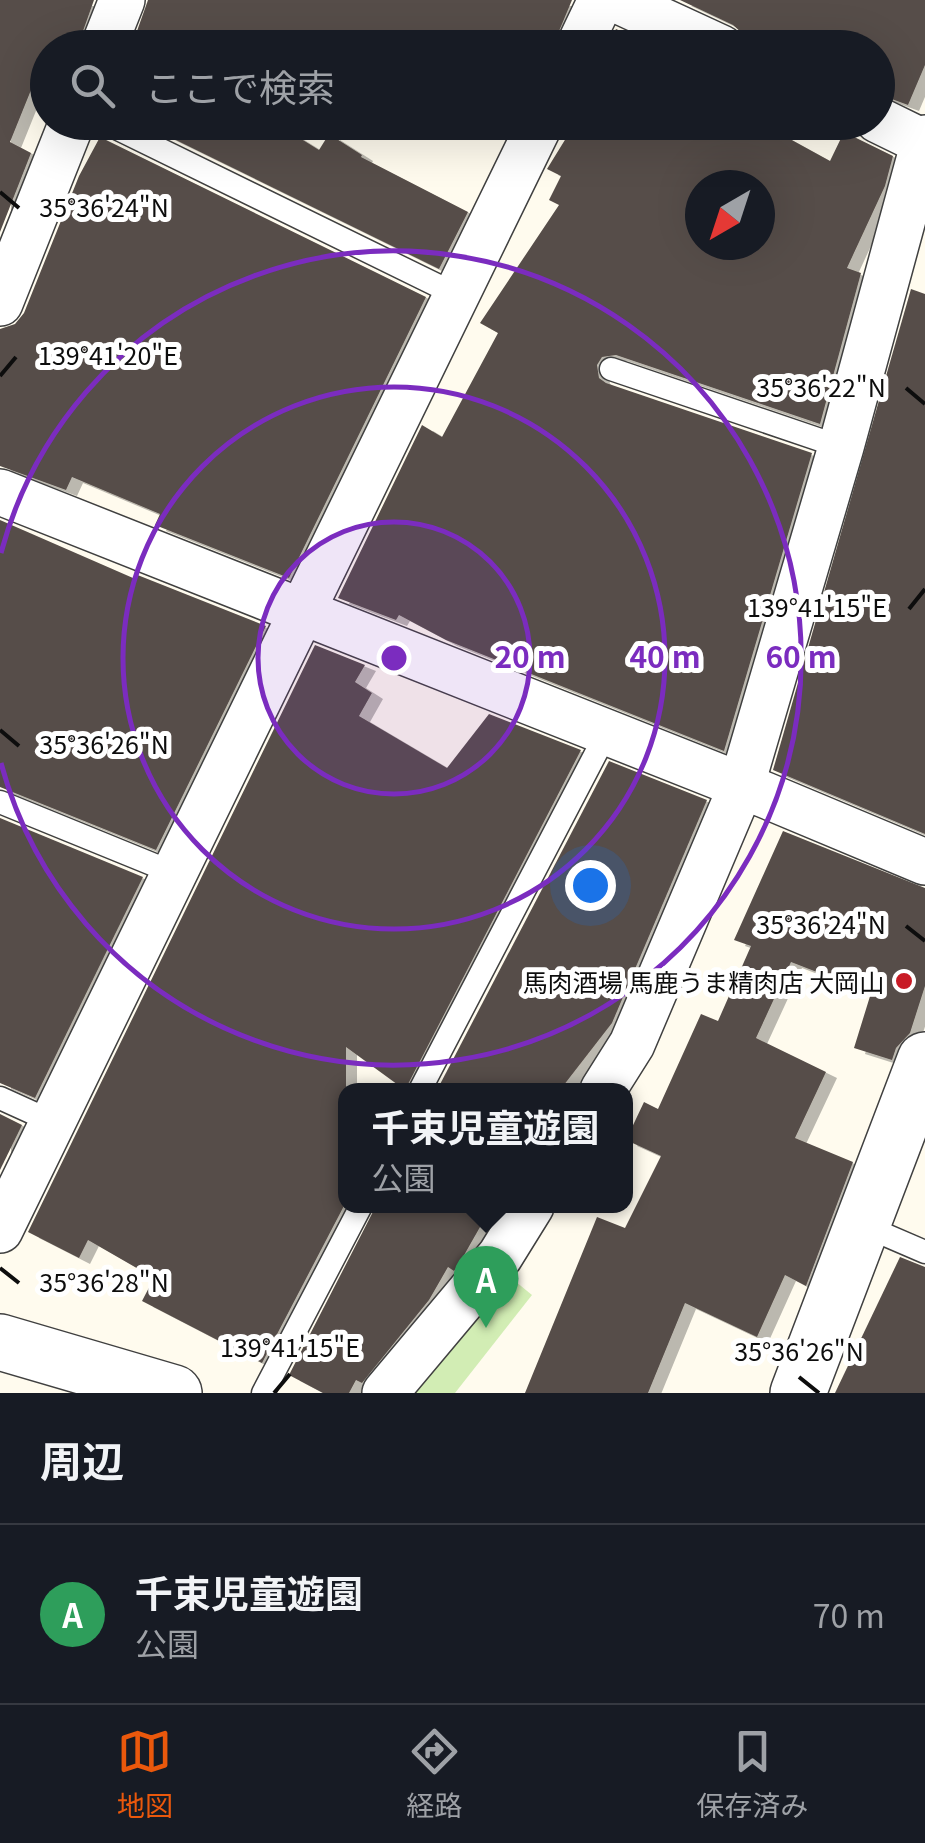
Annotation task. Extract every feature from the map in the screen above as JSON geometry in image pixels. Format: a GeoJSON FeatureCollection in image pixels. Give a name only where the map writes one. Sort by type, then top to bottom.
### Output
{"type":"FeatureCollection","features":[{"type":"Feature","properties":{"kind":"street"},"geometry":{"type":"LineString","coordinates":[[110,30],[122,0]]}},
{"type":"Feature","properties":{"kind":"street"},"geometry":{"type":"LineString","coordinates":[[587,30],[601,0]]}},
{"type":"Feature","properties":{"kind":"street"},"geometry":{"type":"LineString","coordinates":[[618,0],[682,30]]}},
{"type":"Feature","properties":{"kind":"street"},"geometry":{"type":"LineString","coordinates":[[608,1083],[632,1044],[741,786],[841,447],[924,141],[895,128]]}},
{"type":"Feature","properties":{"kind":"street"},"geometry":{"type":"LineString","coordinates":[[0,303],[65,140]]}},
{"type":"Feature","properties":{"kind":"street"},"geometry":{"type":"LineString","coordinates":[[0,1230],[532,140]]}},
{"type":"Feature","properties":{"kind":"street"},"geometry":{"type":"LineString","coordinates":[[0,492],[925,862]]}},
{"type":"Feature","properties":{"kind":"street"},"geometry":{"type":"LineString","coordinates":[[798,1393],[925,1060]]}},
{"type":"Feature","properties":{"kind":"street"},"geometry":{"type":"LineString","coordinates":[[385,1393],[500,1256],[527,1213]]}},
{"type":"Feature","properties":{"kind":"street"},"geometry":{"type":"LineString","coordinates":[[0,1342],[174,1393]]}},
{"type":"Feature","properties":{"kind":"lane"},"geometry":{"type":"LineString","coordinates":[[141,140],[457,295]]}},
{"type":"Feature","properties":{"kind":"lane"},"geometry":{"type":"LineString","coordinates":[[612,370],[841,447]]}},
{"type":"Feature","properties":{"kind":"lane"},"geometry":{"type":"LineString","coordinates":[[424,1083],[606,734]]}},
{"type":"Feature","properties":{"kind":"lane"},"geometry":{"type":"LineString","coordinates":[[0,802],[174,872]]}},
{"type":"Feature","properties":{"kind":"lane"},"geometry":{"type":"LineString","coordinates":[[0,1098],[53,1122]]}},
{"type":"Feature","properties":{"kind":"lane"},"geometry":{"type":"LineString","coordinates":[[263,1393],[356,1213]]}},
{"type":"Feature","properties":{"kind":"lane"},"geometry":{"type":"LineString","coordinates":[[860,1224],[925,1252]]}},
{"type":"Feature","properties":{"kind":"green space"},"geometry":{"type":"Polygon","coordinates":[[[510,1277],[532,1295],[455,1393],[406,1393],[510,1277]]]}},
{"type":"Feature","properties":{"kind":"building"},"geometry":{"type":"Polygon","coordinates":[[[0,0],[94,0],[83,30],[30,30],[30,93],[10,142],[31,153],[0,232],[0,0]]]}},
{"type":"Feature","properties":{"kind":"building"},"geometry":{"type":"Polygon","coordinates":[[[148,0],[572,0],[560,30],[137,30],[148,0]]]}},
{"type":"Feature","properties":{"kind":"building"},"geometry":{"type":"Polygon","coordinates":[[[680,0],[925,0],[925,65],[908,105],[895,100],[895,30],[739,30],[680,0]]]}},
{"type":"Feature","properties":{"kind":"building"},"geometry":{"type":"Polygon","coordinates":[[[98,140],[106,140],[426,297],[289,578],[155,525],[160,514],[72,477],[66,490],[0,466],[0,329],[15,324],[24,313],[79,176],[98,140]]]}},
{"type":"Feature","properties":{"kind":"building"},"geometry":{"type":"Polygon","coordinates":[[[176,140],[303,140],[319,150],[325,140],[338,140],[361,157],[468,212],[439,269],[176,140]]]}},
{"type":"Feature","properties":{"kind":"building"},"geometry":{"type":"Polygon","coordinates":[[[565,140],[792,140],[830,161],[840,140],[860,140],[893,156],[885,186],[847,268],[861,273],[820,424],[616,355],[602,357],[597,365],[599,378],[606,383],[812,453],[724,751],[446,640],[399,615],[396,620],[338,598],[422,425],[442,437],[498,333],[480,323],[559,205],[549,200],[561,176],[547,169],[565,140]]]}},
{"type":"Feature","properties":{"kind":"building"},"geometry":{"type":"Polygon","coordinates":[[[911,289],[925,294],[925,834],[773,770],[911,289]]]}},
{"type":"Feature","properties":{"kind":"building"},"geometry":{"type":"Polygon","coordinates":[[[0,520],[133,578],[135,574],[266,626],[156,850],[0,787],[0,520]]]}},
{"type":"Feature","properties":{"kind":"building"},"geometry":{"type":"Polygon","coordinates":[[[315,645],[365,665],[355,682],[372,693],[359,716],[447,768],[489,714],[581,750],[409,1083],[395,1083],[346,1047],[346,1083],[338,1083],[340,1213],[262,1363],[142,1301],[154,1278],[88,1240],[79,1258],[28,1232],[315,645]]]}},
{"type":"Feature","properties":{"kind":"building"},"geometry":{"type":"Polygon","coordinates":[[[609,761],[707,800],[612,1023],[565,1083],[441,1083],[609,761]]]}},
{"type":"Feature","properties":{"kind":"building"},"geometry":{"type":"Polygon","coordinates":[[[0,818],[143,877],[35,1098],[0,1083],[0,818]]]}},
{"type":"Feature","properties":{"kind":"building"},"geometry":{"type":"Polygon","coordinates":[[[783,831],[925,888],[925,986],[910,1033],[896,1048],[892,1060],[854,1048],[871,993],[791,962],[756,1038],[826,1072],[795,1138],[853,1162],[806,1286],[785,1275],[757,1337],[685,1303],[648,1393],[525,1393],[597,1217],[625,1228],[661,1156],[633,1143],[633,1125],[644,1102],[658,1109],[701,1014],[718,1021],[751,946],[734,940],[783,831]]]}},
{"type":"Feature","properties":{"kind":"building"},"geometry":{"type":"Polygon","coordinates":[[[0,1114],[22,1125],[0,1170],[0,1114]]]}},
{"type":"Feature","properties":{"kind":"building"},"geometry":{"type":"Polygon","coordinates":[[[372,1213],[488,1213],[454,1271],[448,1267],[429,1300],[362,1383],[356,1380],[349,1393],[323,1393],[289,1375],[372,1213]]]}},
{"type":"Feature","properties":{"kind":"building"},"geometry":{"type":"Polygon","coordinates":[[[900,1257],[925,1267],[925,1393],[835,1393],[900,1257]]]}},
{"type":"Feature","properties":{"kind":"place","name":"馬肉酒場 馬鹿うま精肉店 大岡山"},"geometry":{"type":"Point","coordinates":[904,981]}},
{"type":"Feature","properties":{"kind":"place","name":"千束児童遊園"},"geometry":{"type":"Point","coordinates":[486,1328]}}]}
